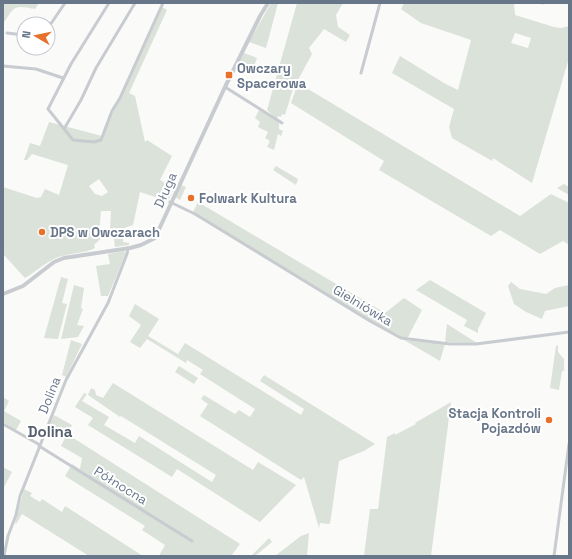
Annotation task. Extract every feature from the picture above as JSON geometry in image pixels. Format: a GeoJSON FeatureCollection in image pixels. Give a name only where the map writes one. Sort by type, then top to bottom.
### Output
{"type":"FeatureCollection","features":[{"type":"Feature","properties":{"kind":"street"},"geometry":{"type":"LineString","coordinates":[[56,16],[65,3]]}},
{"type":"Feature","properties":{"kind":"street"},"geometry":{"type":"LineString","coordinates":[[109,3],[70,64],[48,109],[73,140],[98,142],[103,138],[112,111],[120,98],[163,3]]}},
{"type":"Feature","properties":{"kind":"street"},"geometry":{"type":"LineString","coordinates":[[64,129],[81,100],[96,68],[135,3]]}},
{"type":"Feature","properties":{"kind":"street","name":"Długa"},"geometry":{"type":"LineString","coordinates":[[3,294],[23,286],[54,262],[64,258],[128,248],[141,245],[155,238],[170,202],[225,87],[268,3]]}},
{"type":"Feature","properties":{"kind":"street"},"geometry":{"type":"LineString","coordinates":[[361,73],[380,3]]}},
{"type":"Feature","properties":{"kind":"street"},"geometry":{"type":"LineString","coordinates":[[7,33],[16,34]]}},
{"type":"Feature","properties":{"kind":"street"},"geometry":{"type":"LineString","coordinates":[[3,66],[36,69],[63,78]]}},
{"type":"Feature","properties":{"kind":"street"},"geometry":{"type":"LineString","coordinates":[[225,87],[282,123]]}},
{"type":"Feature","properties":{"kind":"street","name":"Gielniówka"},"geometry":{"type":"LineString","coordinates":[[170,202],[195,214],[370,321],[401,338],[450,344],[476,344],[569,332]]}},
{"type":"Feature","properties":{"kind":"street","name":"Dolina"},"geometry":{"type":"LineString","coordinates":[[4,556],[6,543],[16,515],[20,496],[68,375],[108,303],[128,248]]}},
{"type":"Feature","properties":{"kind":"street","name":"Północna"},"geometry":{"type":"LineString","coordinates":[[3,424],[192,541]]}},
{"type":"Feature","properties":{"kind":"street"},"geometry":{"type":"LineString","coordinates":[[554,556],[569,444]]}},
{"type":"Feature","properties":{"kind":"shaded area"},"geometry":{"type":"Polygon","coordinates":[[[3,3],[39,3],[35,9],[22,7],[15,8],[3,24],[3,3]]]}},
{"type":"Feature","properties":{"kind":"shaded area"},"geometry":{"type":"Polygon","coordinates":[[[271,3],[278,3],[266,48],[249,42],[271,3]]]}},
{"type":"Feature","properties":{"kind":"shaded area"},"geometry":{"type":"Polygon","coordinates":[[[297,3],[343,3],[336,15],[338,27],[350,35],[346,42],[324,29],[309,48],[312,54],[293,89],[285,115],[282,114],[281,117],[278,116],[277,119],[267,110],[297,3]]]}},
{"type":"Feature","properties":{"kind":"shaded area"},"geometry":{"type":"Polygon","coordinates":[[[404,3],[514,3],[515,15],[554,27],[561,28],[569,26],[569,58],[532,183],[493,158],[492,161],[452,138],[449,127],[454,109],[392,73],[400,56],[458,90],[471,40],[421,23],[401,9],[404,3]],[[515,33],[511,43],[528,48],[531,38],[515,33]]]}},
{"type":"Feature","properties":{"kind":"shaded area"},"geometry":{"type":"Polygon","coordinates":[[[162,7],[167,10],[129,93],[135,96],[145,142],[147,140],[172,156],[160,180],[174,188],[168,201],[140,192],[133,225],[124,228],[123,242],[129,243],[129,245],[115,247],[113,231],[110,231],[111,211],[101,211],[99,233],[107,233],[94,245],[95,248],[57,258],[48,262],[25,278],[3,254],[3,187],[37,198],[41,197],[45,189],[59,195],[68,165],[32,154],[27,160],[24,160],[30,143],[40,146],[49,122],[102,136],[162,7]],[[99,179],[89,186],[95,194],[102,196],[108,192],[99,179]]]}},
{"type":"Feature","properties":{"kind":"shaded area"},"geometry":{"type":"Polygon","coordinates":[[[244,53],[257,58],[251,74],[237,68],[244,53]]]}},
{"type":"Feature","properties":{"kind":"shaded area"},"geometry":{"type":"Polygon","coordinates":[[[298,83],[520,216],[551,194],[569,203],[569,245],[563,241],[540,254],[500,230],[491,236],[379,170],[384,161],[291,103],[298,83]]]}},
{"type":"Feature","properties":{"kind":"shaded area"},"geometry":{"type":"Polygon","coordinates":[[[259,110],[279,122],[279,129],[283,131],[281,136],[278,134],[274,150],[267,147],[270,141],[265,138],[268,132],[258,127],[260,122],[255,118],[259,110]]]}},
{"type":"Feature","properties":{"kind":"shaded area"},"geometry":{"type":"Polygon","coordinates":[[[276,166],[298,179],[296,185],[273,170],[276,166]]]}},
{"type":"Feature","properties":{"kind":"shaded area"},"geometry":{"type":"Polygon","coordinates":[[[564,184],[569,187],[569,195],[557,188],[564,184]]]}},
{"type":"Feature","properties":{"kind":"shaded area"},"geometry":{"type":"Polygon","coordinates":[[[181,185],[186,187],[180,200],[175,197],[181,185]]]}},
{"type":"Feature","properties":{"kind":"shaded area"},"geometry":{"type":"Polygon","coordinates":[[[198,202],[385,313],[404,298],[422,310],[408,337],[402,337],[373,322],[193,212],[198,202]]]}},
{"type":"Feature","properties":{"kind":"shaded area"},"geometry":{"type":"Polygon","coordinates":[[[124,251],[126,253],[108,296],[101,296],[96,266],[110,264],[108,254],[124,251]]]}},
{"type":"Feature","properties":{"kind":"shaded area"},"geometry":{"type":"Polygon","coordinates":[[[61,277],[68,279],[62,303],[67,304],[58,339],[44,338],[61,277]]]}},
{"type":"Feature","properties":{"kind":"shaded area"},"geometry":{"type":"Polygon","coordinates":[[[430,280],[486,313],[478,329],[478,333],[464,326],[467,320],[416,290],[430,280]]]}},
{"type":"Feature","properties":{"kind":"shaded area"},"geometry":{"type":"Polygon","coordinates":[[[511,282],[520,289],[546,294],[555,288],[569,285],[569,306],[545,311],[542,319],[526,312],[514,304],[508,286],[511,282]]]}},
{"type":"Feature","properties":{"kind":"shaded area"},"geometry":{"type":"Polygon","coordinates":[[[74,285],[84,288],[81,308],[83,309],[77,325],[84,326],[78,337],[61,339],[74,285]]]}},
{"type":"Feature","properties":{"kind":"shaded area"},"geometry":{"type":"Polygon","coordinates":[[[135,304],[159,319],[148,336],[178,354],[185,343],[301,415],[304,409],[260,381],[264,375],[375,444],[364,451],[339,461],[330,524],[320,523],[319,528],[304,477],[301,480],[200,416],[208,404],[201,399],[204,395],[235,414],[239,410],[250,417],[255,409],[200,374],[203,370],[187,360],[186,363],[147,339],[140,348],[130,342],[141,325],[129,316],[135,304]]]}},
{"type":"Feature","properties":{"kind":"shaded area"},"geometry":{"type":"Polygon","coordinates":[[[447,324],[477,343],[445,342],[447,324]]]}},
{"type":"Feature","properties":{"kind":"shaded area"},"geometry":{"type":"Polygon","coordinates":[[[71,340],[82,344],[66,377],[62,375],[71,340]]]}},
{"type":"Feature","properties":{"kind":"shaded area"},"geometry":{"type":"Polygon","coordinates":[[[404,340],[445,344],[440,361],[404,340]]]}},
{"type":"Feature","properties":{"kind":"shaded area"},"geometry":{"type":"Polygon","coordinates":[[[558,345],[558,352],[564,359],[564,371],[562,371],[559,390],[550,388],[556,346],[558,345]]]}},
{"type":"Feature","properties":{"kind":"shaded area"},"geometry":{"type":"Polygon","coordinates":[[[179,366],[198,378],[194,384],[175,372],[179,366]]]}},
{"type":"Feature","properties":{"kind":"shaded area"},"geometry":{"type":"Polygon","coordinates":[[[113,383],[253,470],[258,462],[296,485],[260,522],[177,469],[172,477],[88,425],[93,418],[75,407],[84,393],[87,394],[82,401],[109,417],[104,425],[135,443],[139,436],[212,482],[216,475],[121,416],[120,417],[88,395],[91,388],[95,390],[96,395],[103,398],[113,383]]]}},
{"type":"Feature","properties":{"kind":"shaded area"},"geometry":{"type":"Polygon","coordinates":[[[3,397],[9,401],[4,411],[21,421],[16,430],[3,422],[3,397]]]}},
{"type":"Feature","properties":{"kind":"shaded area"},"geometry":{"type":"Polygon","coordinates":[[[451,402],[431,556],[364,556],[370,509],[378,509],[387,437],[395,433],[395,435],[416,424],[415,423],[451,402]]]}},
{"type":"Feature","properties":{"kind":"shaded area"},"geometry":{"type":"Polygon","coordinates":[[[54,415],[72,425],[67,434],[50,423],[54,415]]]}},
{"type":"Feature","properties":{"kind":"shaded area"},"geometry":{"type":"Polygon","coordinates":[[[67,434],[240,544],[231,556],[159,556],[165,545],[142,530],[145,526],[65,476],[72,464],[80,469],[82,458],[61,446],[67,434]]]}},
{"type":"Feature","properties":{"kind":"shaded area"},"geometry":{"type":"Polygon","coordinates":[[[3,467],[12,472],[3,489],[3,467]]]}},
{"type":"Feature","properties":{"kind":"shaded area"},"geometry":{"type":"Polygon","coordinates":[[[24,489],[32,493],[30,496],[40,502],[42,499],[62,512],[65,506],[143,556],[89,556],[22,514],[16,524],[24,489]]]}},
{"type":"Feature","properties":{"kind":"shaded area"},"geometry":{"type":"Polygon","coordinates":[[[309,533],[307,556],[275,556],[301,536],[309,533]]]}},
{"type":"Feature","properties":{"kind":"shaded area"},"geometry":{"type":"Polygon","coordinates":[[[269,538],[272,542],[255,556],[251,556],[269,538]]]}},
{"type":"Feature","properties":{"kind":"waterway"},"geometry":{"type":"LineString","coordinates":[[542,4],[547,3]]}},
{"type":"Feature","properties":{"kind":"place","name":"Owczary Spacerowa"},"geometry":{"type":"Point","coordinates":[229,75]}},
{"type":"Feature","properties":{"kind":"place","name":"Folwark Kultura"},"geometry":{"type":"Point","coordinates":[191,198]}},
{"type":"Feature","properties":{"kind":"place","name":"DPS w Owczarach"},"geometry":{"type":"Point","coordinates":[42,232]}},
{"type":"Feature","properties":{"kind":"place","name":"Stacja Kontroli Pojazdów"},"geometry":{"type":"Point","coordinates":[549,420]}},
{"type":"Feature","properties":{"kind":"district","name":"Dolina"},"geometry":{"type":"Point","coordinates":[50,432]}}]}
